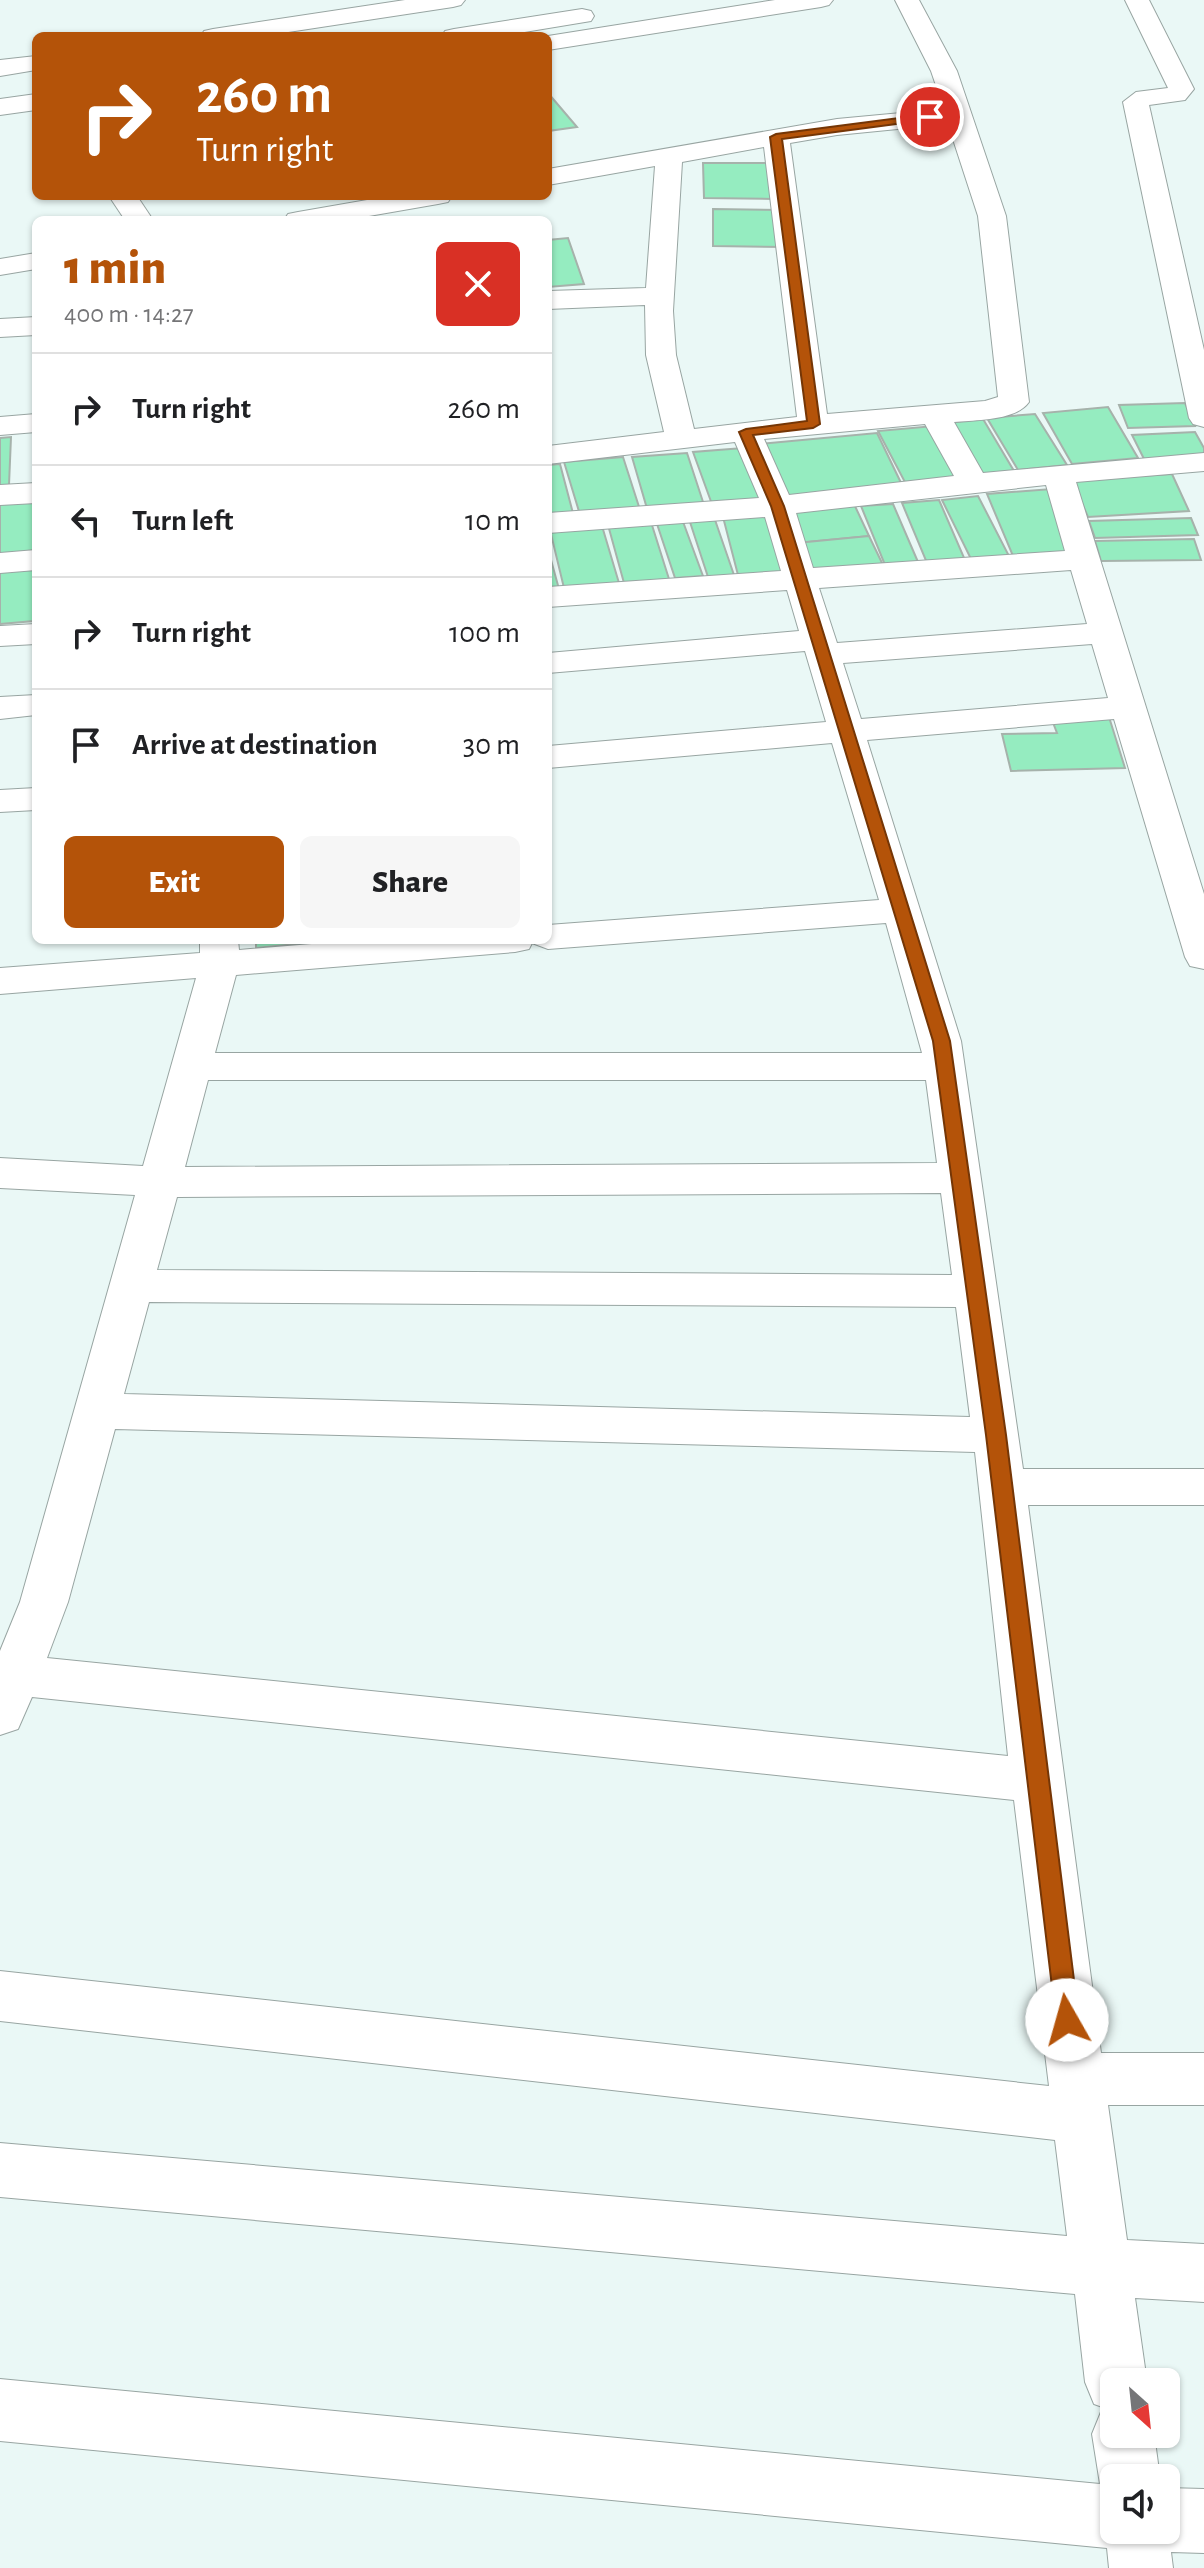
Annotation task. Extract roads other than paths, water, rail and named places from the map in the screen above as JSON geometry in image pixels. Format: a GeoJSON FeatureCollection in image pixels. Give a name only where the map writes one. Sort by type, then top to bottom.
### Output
{"type":"FeatureCollection","features":[{"type":"Feature","properties":{"kind":"street"},"geometry":{"type":"LineString","coordinates":[[230,32],[263,24],[453,0]]}},
{"type":"Feature","properties":{"kind":"street"},"geometry":{"type":"LineString","coordinates":[[480,32],[690,0]]}},
{"type":"Feature","properties":{"kind":"street"},"geometry":{"type":"LineString","coordinates":[[552,42],[821,0]]}},
{"type":"Feature","properties":{"kind":"street"},"geometry":{"type":"LineString","coordinates":[[552,455],[813,424],[1005,406],[1014,402],[1016,395],[992,216],[944,71],[907,0]]}},
{"type":"Feature","properties":{"kind":"street"},"geometry":{"type":"LineString","coordinates":[[1137,0],[1181,66],[1181,93],[1140,98],[1136,102],[1204,418]]}},
{"type":"Feature","properties":{"kind":"street"},"geometry":{"type":"LineString","coordinates":[[0,68],[32,64]]}},
{"type":"Feature","properties":{"kind":"street"},"geometry":{"type":"LineString","coordinates":[[0,107],[32,103]]}},
{"type":"Feature","properties":{"kind":"street"},"geometry":{"type":"LineString","coordinates":[[552,176],[776,137],[958,115]]}},
{"type":"Feature","properties":{"kind":"street"},"geometry":{"type":"LineString","coordinates":[[0,130],[32,125]]}},
{"type":"Feature","properties":{"kind":"street"},"geometry":{"type":"LineString","coordinates":[[776,137],[813,424]]}},
{"type":"Feature","properties":{"kind":"street"},"geometry":{"type":"LineString","coordinates":[[669,155],[660,296],[661,355],[681,440]]}},
{"type":"Feature","properties":{"kind":"street"},"geometry":{"type":"LineString","coordinates":[[323,216],[416,200]]}},
{"type":"Feature","properties":{"kind":"street"},"geometry":{"type":"LineString","coordinates":[[0,267],[32,262]]}},
{"type":"Feature","properties":{"kind":"street"},"geometry":{"type":"LineString","coordinates":[[552,300],[660,296]]}},
{"type":"Feature","properties":{"kind":"street"},"geometry":{"type":"LineString","coordinates":[[0,328],[32,326]]}},
{"type":"Feature","properties":{"kind":"street"},"geometry":{"type":"LineString","coordinates":[[934,414],[974,484]]}},
{"type":"Feature","properties":{"kind":"street"},"geometry":{"type":"LineString","coordinates":[[0,426],[32,423]]}},
{"type":"Feature","properties":{"kind":"street"},"geometry":{"type":"LineString","coordinates":[[746,432],[778,506],[941,1041],[1003,1487],[1037,1781],[1114,2368]]}},
{"type":"Feature","properties":{"kind":"street"},"geometry":{"type":"LineString","coordinates":[[552,523],[778,506],[1058,474],[1204,462]]}},
{"type":"Feature","properties":{"kind":"street"},"geometry":{"type":"LineString","coordinates":[[1058,474],[1204,957]]}},
{"type":"Feature","properties":{"kind":"street"},"geometry":{"type":"LineString","coordinates":[[0,495],[32,493]]}},
{"type":"Feature","properties":{"kind":"street"},"geometry":{"type":"LineString","coordinates":[[552,597],[1084,559]]}},
{"type":"Feature","properties":{"kind":"street"},"geometry":{"type":"LineString","coordinates":[[0,563],[32,560]]}},
{"type":"Feature","properties":{"kind":"street"},"geometry":{"type":"LineString","coordinates":[[552,663],[1107,633]]}},
{"type":"Feature","properties":{"kind":"street"},"geometry":{"type":"LineString","coordinates":[[0,636],[32,634]]}},
{"type":"Feature","properties":{"kind":"street"},"geometry":{"type":"LineString","coordinates":[[0,708],[32,705]]}},
{"type":"Feature","properties":{"kind":"street"},"geometry":{"type":"LineString","coordinates":[[552,757],[1129,707]]}},
{"type":"Feature","properties":{"kind":"street"},"geometry":{"type":"LineString","coordinates":[[0,801],[32,799]]}},
{"type":"Feature","properties":{"kind":"street"},"geometry":{"type":"LineString","coordinates":[[552,937],[901,910]]}},
{"type":"Feature","properties":{"kind":"street"},"geometry":{"type":"LineString","coordinates":[[0,981],[220,951],[408,944]]}},
{"type":"Feature","properties":{"kind":"street"},"geometry":{"type":"LineString","coordinates":[[220,951],[193,1067],[44,1602],[8,1695],[1037,1781]]}},
{"type":"Feature","properties":{"kind":"street"},"geometry":{"type":"LineString","coordinates":[[193,1067],[944,1066]]}},
{"type":"Feature","properties":{"kind":"street"},"geometry":{"type":"LineString","coordinates":[[0,1173],[160,1182],[960,1178]]}},
{"type":"Feature","properties":{"kind":"street"},"geometry":{"type":"LineString","coordinates":[[131,1286],[977,1291]]}},
{"type":"Feature","properties":{"kind":"street"},"geometry":{"type":"LineString","coordinates":[[97,1411],[996,1435]]}},
{"type":"Feature","properties":{"kind":"street"},"geometry":{"type":"LineString","coordinates":[[1003,1487],[1204,1487]]}},
{"type":"Feature","properties":{"kind":"street"},"geometry":{"type":"LineString","coordinates":[[0,1996],[1078,2098],[1204,2079]]}},
{"type":"Feature","properties":{"kind":"street"},"geometry":{"type":"LineString","coordinates":[[0,2170],[1101,2268],[1204,2273]]}},
{"type":"Feature","properties":{"kind":"street"},"geometry":{"type":"LineString","coordinates":[[0,2410],[1100,2516]]}},
{"type":"Feature","properties":{"kind":"street"},"geometry":{"type":"LineString","coordinates":[[1180,2520],[1204,2521]]}},
{"type":"Feature","properties":{"kind":"street"},"geometry":{"type":"LineString","coordinates":[[1138,2544],[1141,2568]]}}]}
